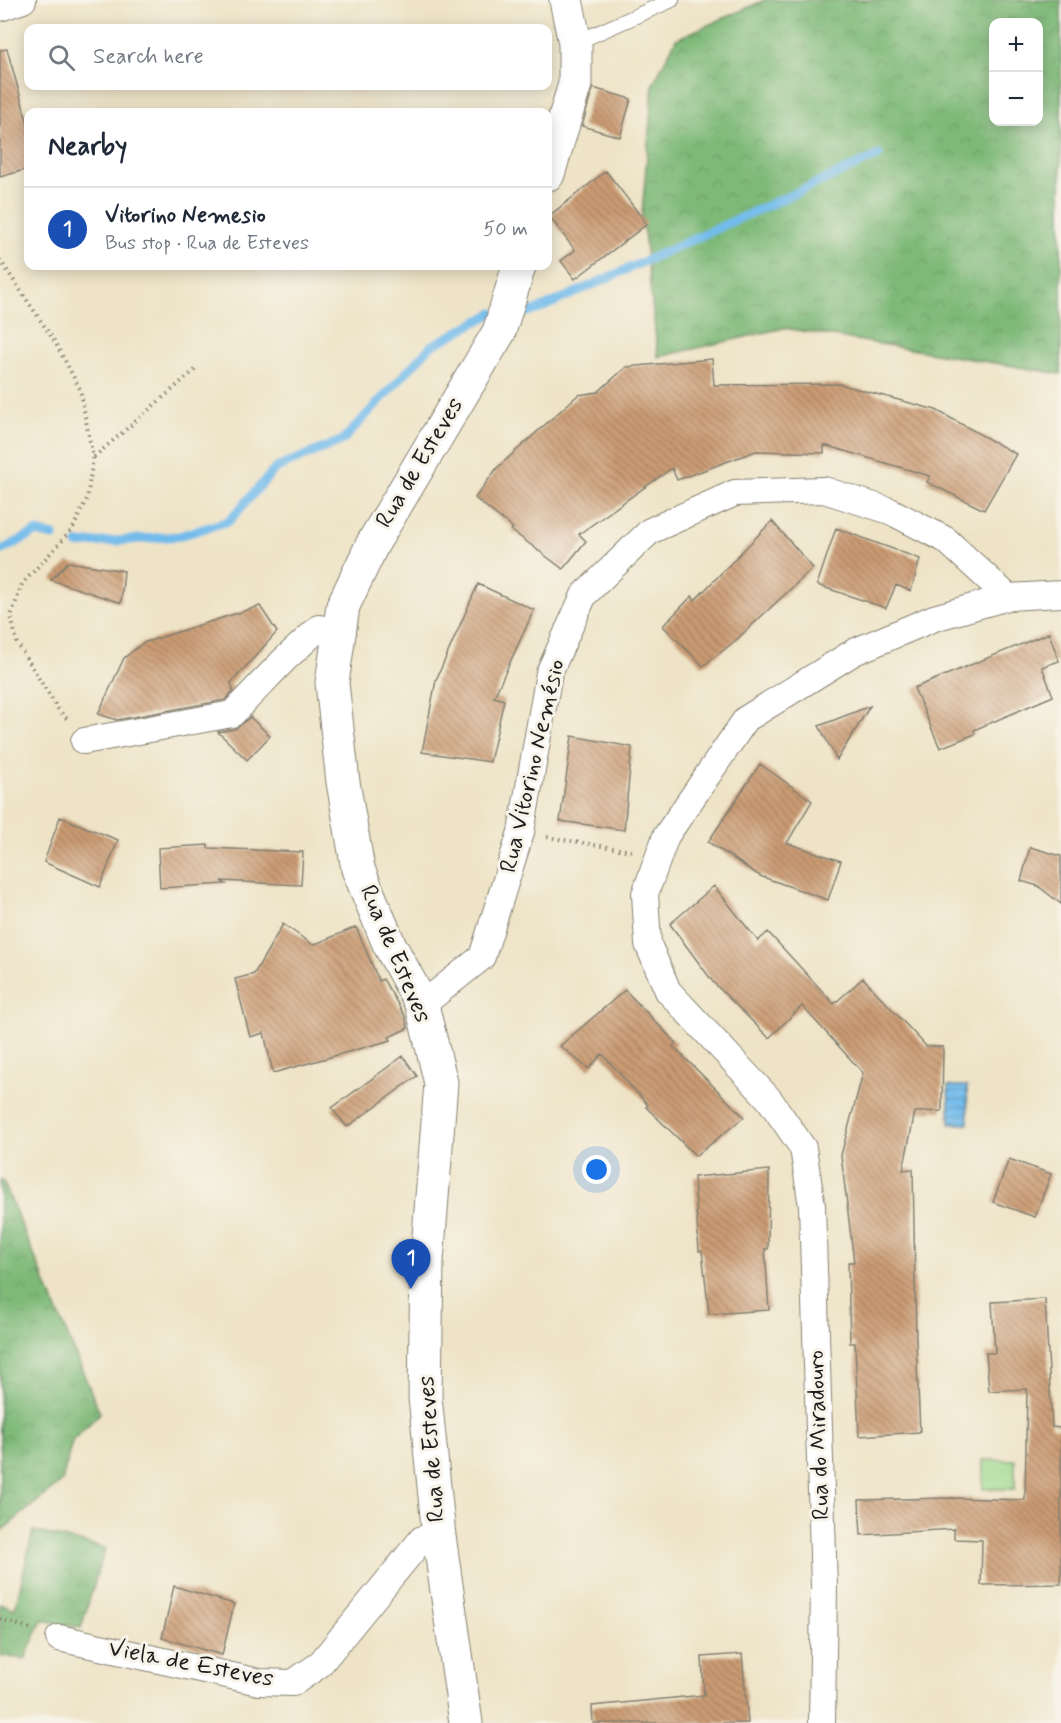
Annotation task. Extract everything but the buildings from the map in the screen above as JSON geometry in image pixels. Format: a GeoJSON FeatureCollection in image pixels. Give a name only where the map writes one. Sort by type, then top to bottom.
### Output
{"type":"FeatureCollection","features":[{"type":"Feature","properties":{"kind":"street"},"geometry":{"type":"LineString","coordinates":[[0,6],[2,0]]}},
{"type":"Feature","properties":{"kind":"street"},"geometry":{"type":"LineString","coordinates":[[0,6],[23,0]]}},
{"type":"Feature","properties":{"kind":"street"},"geometry":{"type":"LineString","coordinates":[[552,161],[575,84],[575,43],[566,0]]}},
{"type":"Feature","properties":{"kind":"street","name":"Rua de Esteves"},"geometry":{"type":"LineString","coordinates":[[466,1723],[439,1536],[425,1397],[428,1261],[441,1083],[422,1005],[389,944],[358,869],[344,782],[332,683],[342,606],[373,543],[499,332],[518,270]]}},
{"type":"Feature","properties":{"kind":"street","name":"Rua Vitorino Nemésio"},"geometry":{"type":"LineString","coordinates":[[422,1005],[482,957],[521,832],[549,673],[584,596],[650,531],[735,493],[824,490],[890,511],[946,540],[1008,597]]}},
{"type":"Feature","properties":{"kind":"street"},"geometry":{"type":"LineString","coordinates":[[1008,597],[1061,594]]}},
{"type":"Feature","properties":{"kind":"street","name":"Rua do Miradouro"},"geometry":{"type":"LineString","coordinates":[[822,1723],[824,1587],[812,1206],[803,1148],[769,1099],[668,991],[648,944],[645,894],[666,836],[746,719],[854,652],[934,618],[1008,597]]}},
{"type":"Feature","properties":{"kind":"street"},"geometry":{"type":"LineString","coordinates":[[84,741],[232,714],[284,660],[319,628],[339,632]]}},
{"type":"Feature","properties":{"kind":"street","name":"Viela de Esteves"},"geometry":{"type":"LineString","coordinates":[[59,1638],[259,1682],[293,1683],[319,1665],[422,1539],[439,1536]]}},
{"type":"Feature","properties":{"kind":"lane"},"geometry":{"type":"LineString","coordinates":[[575,43],[672,0]]}},
{"type":"Feature","properties":{"kind":"path"},"geometry":{"type":"LineString","coordinates":[[0,260],[55,342],[80,389],[93,458],[87,499],[72,530],[22,584],[11,616],[17,643],[58,709],[84,741]]}},
{"type":"Feature","properties":{"kind":"path"},"geometry":{"type":"LineString","coordinates":[[93,458],[195,370]]}},
{"type":"Feature","properties":{"kind":"path"},"geometry":{"type":"LineString","coordinates":[[539,835],[640,852]]}},
{"type":"Feature","properties":{"kind":"path"},"geometry":{"type":"LineString","coordinates":[[0,1619],[59,1638]]}},
{"type":"Feature","properties":{"kind":"green space"},"geometry":{"type":"Polygon","coordinates":[[[765,0],[1061,0],[1061,374],[784,328],[658,357],[642,214],[653,84],[676,39],[765,0]]]}},
{"type":"Feature","properties":{"kind":"green space"},"geometry":{"type":"Polygon","coordinates":[[[0,1181],[3,1181],[100,1413],[72,1441],[62,1481],[0,1532],[0,1181]]]}},
{"type":"Feature","properties":{"kind":"green space"},"geometry":{"type":"Polygon","coordinates":[[[983,1460],[1015,1460],[1015,1489],[983,1489],[983,1460]]]}},
{"type":"Feature","properties":{"kind":"green space"},"geometry":{"type":"Polygon","coordinates":[[[33,1531],[105,1548],[81,1628],[42,1620],[25,1659],[0,1656],[0,1603],[15,1609],[33,1531]]]}},
{"type":"Feature","properties":{"kind":"water"},"geometry":{"type":"Polygon","coordinates":[[[948,1086],[967,1086],[968,1124],[950,1124],[948,1086]]]}},
{"type":"Feature","properties":{"kind":"waterway"},"geometry":{"type":"LineString","coordinates":[[522,313],[537,310],[879,155]]}},
{"type":"Feature","properties":{"kind":"waterway"},"geometry":{"type":"LineString","coordinates":[[77,544],[179,536],[229,521],[276,468],[343,440],[431,346],[493,313]]}},
{"type":"Feature","properties":{"kind":"waterway"},"geometry":{"type":"LineString","coordinates":[[0,551],[36,532],[54,536]]}},
{"type":"Feature","properties":{"kind":"place","name":"Vitorino Nemesio"},"geometry":{"type":"Point","coordinates":[411,1289]}}]}
